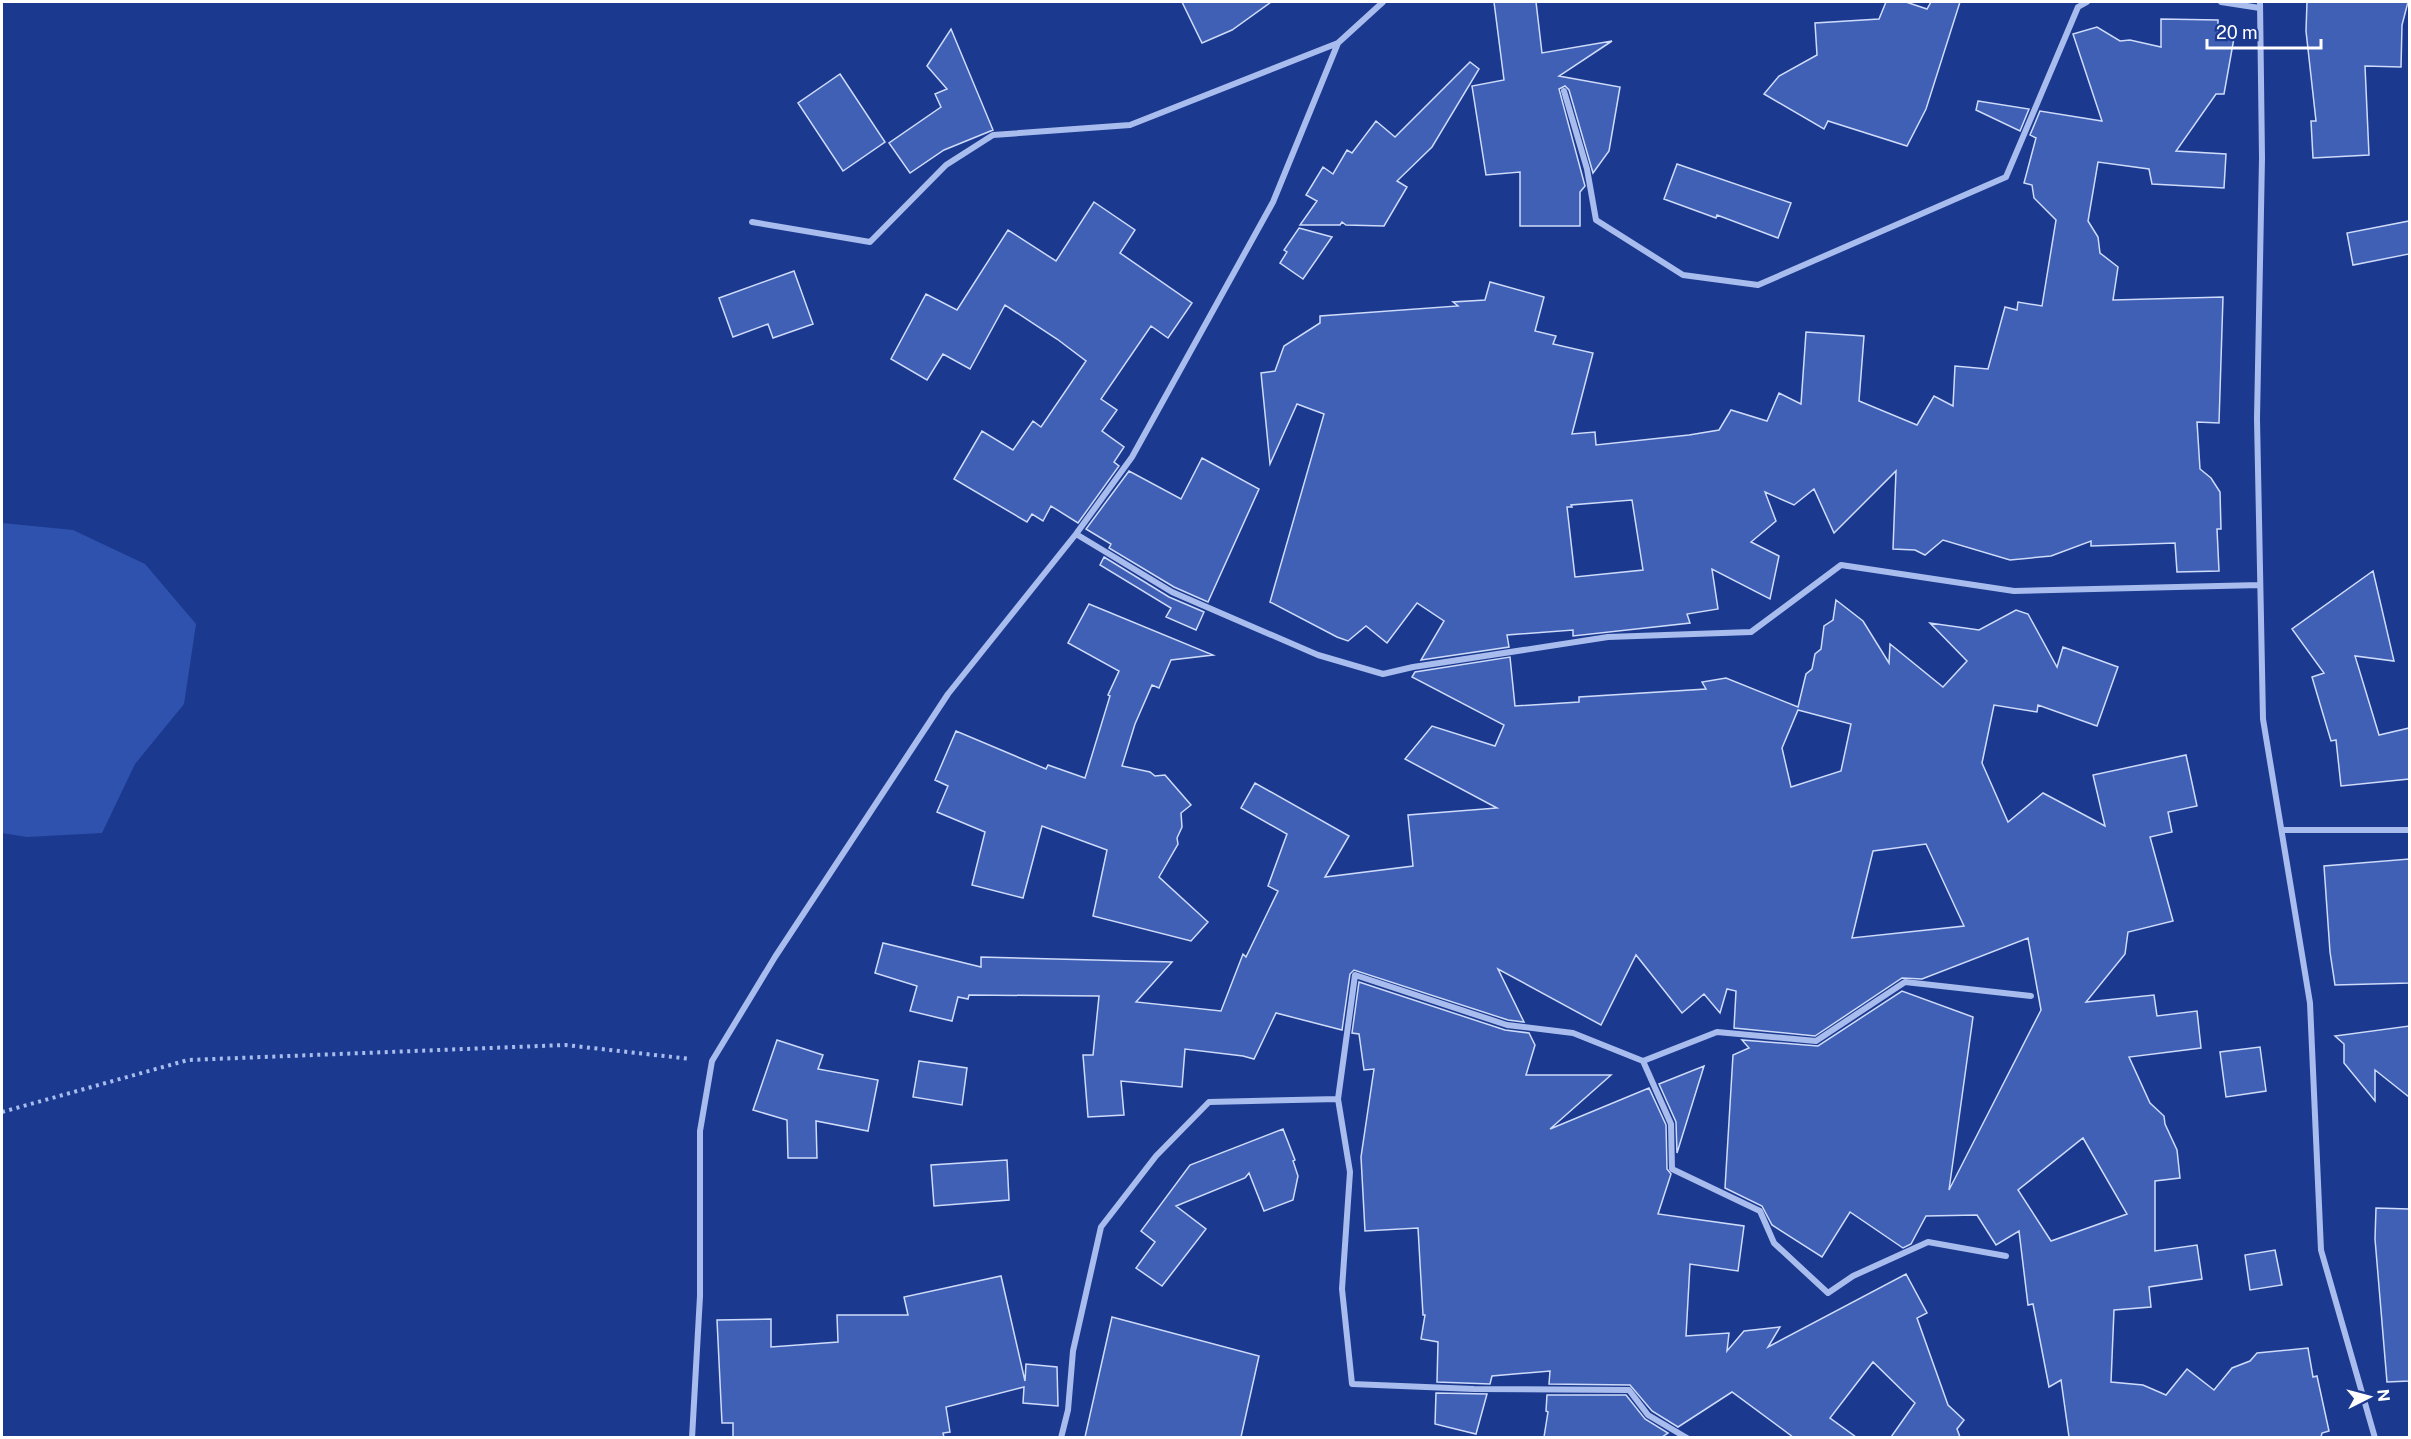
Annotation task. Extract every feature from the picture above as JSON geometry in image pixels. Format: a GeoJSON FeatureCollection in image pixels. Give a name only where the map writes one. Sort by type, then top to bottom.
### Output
{"type":"FeatureCollection","features":[{"type":"Feature","properties":{"kind":"street"},"geometry":{"type":"LineString","coordinates":[[752,222],[870,242],[946,165],[993,135],[1130,125],[1338,43],[1383,2]]}},
{"type":"Feature","properties":{"kind":"street"},"geometry":{"type":"LineString","coordinates":[[1563,91],[1587,170],[1596,220],[1683,275],[1758,285],[2007,177],[2078,7],[2087,2]]}},
{"type":"Feature","properties":{"kind":"street"},"geometry":{"type":"LineString","coordinates":[[2221,2],[2260,5],[2262,158],[2257,419],[2263,719],[2310,1003],[2321,1250],[2375,1437]]}},
{"type":"Feature","properties":{"kind":"street"},"geometry":{"type":"LineString","coordinates":[[692,1437],[700,1296],[700,1131],[712,1061],[775,957],[948,694],[1076,534],[1132,457],[1273,202],[1338,43]]}},
{"type":"Feature","properties":{"kind":"street"},"geometry":{"type":"LineString","coordinates":[[1076,534],[1172,592],[1318,655],[1383,674],[1608,637],[1751,632],[1841,566],[2014,591],[2260,585]]}},
{"type":"Feature","properties":{"kind":"street"},"geometry":{"type":"LineString","coordinates":[[2282,830],[2409,830]]}},
{"type":"Feature","properties":{"kind":"street"},"geometry":{"type":"LineString","coordinates":[[1687,1437],[1648,1414],[1629,1390],[1474,1389],[1352,1384],[1342,1289],[1350,1172],[1338,1099],[1355,975],[1507,1025],[1573,1033],[1643,1061],[1717,1032],[1816,1041],[1905,982],[2031,996]]}},
{"type":"Feature","properties":{"kind":"street"},"geometry":{"type":"LineString","coordinates":[[1643,1061],[1671,1124],[1672,1169],[1760,1211],[1774,1243],[1828,1293],[1853,1276],[1929,1242],[2006,1256]]}},
{"type":"Feature","properties":{"kind":"street"},"geometry":{"type":"LineString","coordinates":[[1061,1437],[1068,1410],[1073,1351],[1101,1227],[1156,1156],[1209,1102],[1338,1099]]}},
{"type":"Feature","properties":{"kind":"path"},"geometry":{"type":"LineString","coordinates":[[2,1112],[188,1060],[565,1045],[712,1061]]}},
{"type":"Feature","properties":{"kind":"shaded area"},"geometry":{"type":"Polygon","coordinates":[[[2,523],[73,530],[145,564],[196,624],[184,704],[135,764],[102,833],[27,837],[2,833],[2,523]]]}},
{"type":"Feature","properties":{"kind":"building"},"geometry":{"type":"Polygon","coordinates":[[[1182,2],[1271,2],[1232,30],[1202,43],[1182,2]]]}},
{"type":"Feature","properties":{"kind":"building"},"geometry":{"type":"Polygon","coordinates":[[[1494,2],[1536,2],[1542,53],[1612,41],[1559,76],[1620,87],[1609,151],[1593,173],[1569,90],[1565,86],[1559,89],[1585,186],[1580,192],[1580,226],[1520,226],[1520,172],[1486,175],[1472,86],[1504,80],[1494,2]]]}},
{"type":"Feature","properties":{"kind":"building"},"geometry":{"type":"Polygon","coordinates":[[[1886,2],[1906,2],[1927,9],[1931,2],[1960,2],[1926,109],[1907,146],[1828,121],[1824,129],[1764,94],[1779,76],[1817,55],[1815,23],[1879,19],[1886,2]]]}},
{"type":"Feature","properties":{"kind":"building"},"geometry":{"type":"Polygon","coordinates":[[[2307,2],[2408,2],[2402,25],[2401,67],[2365,66],[2369,155],[2313,158],[2311,121],[2316,121],[2306,31],[2307,2]]]}},
{"type":"Feature","properties":{"kind":"building"},"geometry":{"type":"Polygon","coordinates":[[[2161,19],[2218,20],[2218,35],[2234,38],[2224,94],[2216,94],[2176,151],[2226,154],[2224,188],[2152,184],[2149,169],[2098,162],[2088,221],[2098,237],[2100,253],[2118,267],[2113,300],[2223,297],[2219,423],[2197,422],[2200,469],[2211,478],[2220,492],[2221,529],[2217,529],[2219,571],[2177,572],[2175,543],[2091,546],[2091,541],[2051,556],[2010,560],[1943,540],[1925,555],[1915,550],[1893,549],[1896,471],[1834,533],[1814,489],[1794,505],[1765,492],[1776,521],[1751,542],[1779,556],[1770,599],[1712,569],[1718,609],[1687,614],[1690,623],[1573,636],[1573,630],[1507,635],[1509,647],[1421,660],[1444,621],[1417,603],[1387,643],[1366,626],[1348,641],[1270,602],[1324,414],[1297,404],[1270,464],[1261,373],[1275,371],[1284,346],[1320,323],[1320,316],[1458,306],[1453,302],[1485,300],[1490,282],[1544,297],[1535,331],[1556,336],[1553,344],[1593,353],[1572,434],[1595,432],[1596,445],[1719,430],[1731,410],[1767,421],[1779,393],[1801,404],[1806,332],[1864,336],[1859,401],[1917,425],[1934,396],[1953,406],[1955,366],[1988,369],[2005,307],[2017,310],[2018,302],[2042,306],[2056,220],[2034,198],[2032,185],[2024,183],[2036,138],[2030,135],[2040,111],[2102,121],[2073,34],[2097,27],[2120,41],[2130,40],[2161,47],[2161,19]],[[1632,500],[1567,507],[1575,577],[1643,570],[1632,500]]]}},
{"type":"Feature","properties":{"kind":"building"},"geometry":{"type":"Polygon","coordinates":[[[951,29],[993,130],[944,150],[910,173],[889,143],[941,107],[935,94],[947,89],[927,66],[951,29]]]}},
{"type":"Feature","properties":{"kind":"building"},"geometry":{"type":"Polygon","coordinates":[[[1470,62],[1479,69],[1432,147],[1397,181],[1407,187],[1384,226],[1346,225],[1342,222],[1340,225],[1300,225],[1317,201],[1306,195],[1323,167],[1333,174],[1347,150],[1352,153],[1376,121],[1395,137],[1470,62]]]}},
{"type":"Feature","properties":{"kind":"building"},"geometry":{"type":"Polygon","coordinates":[[[840,74],[885,142],[843,171],[798,103],[840,74]]]}},
{"type":"Feature","properties":{"kind":"building"},"geometry":{"type":"Polygon","coordinates":[[[1978,101],[2029,109],[2020,131],[1976,110],[1978,101]]]}},
{"type":"Feature","properties":{"kind":"building"},"geometry":{"type":"Polygon","coordinates":[[[1677,164],[1791,203],[1778,238],[1717,215],[1716,218],[1664,199],[1677,164]]]}},
{"type":"Feature","properties":{"kind":"building"},"geometry":{"type":"Polygon","coordinates":[[[1094,202],[1135,230],[1120,253],[1192,303],[1168,338],[1151,326],[1101,399],[1117,410],[1102,431],[1124,447],[1114,462],[1119,466],[1078,523],[1051,506],[1043,521],[1032,514],[1027,522],[954,479],[982,431],[1013,450],[1033,421],[1041,427],[1086,361],[1005,305],[970,369],[943,354],[927,380],[891,359],[926,294],[957,310],[1008,230],[1056,261],[1094,202]]]}},
{"type":"Feature","properties":{"kind":"building"},"geometry":{"type":"Polygon","coordinates":[[[2409,221],[2409,254],[2353,265],[2347,233],[2409,221]]]}},
{"type":"Feature","properties":{"kind":"building"},"geometry":{"type":"Polygon","coordinates":[[[1299,228],[1332,237],[1303,279],[1280,263],[1287,252],[1284,250],[1299,228]]]}},
{"type":"Feature","properties":{"kind":"building"},"geometry":{"type":"Polygon","coordinates":[[[794,271],[813,324],[773,338],[768,324],[733,337],[719,298],[794,271]]]}},
{"type":"Feature","properties":{"kind":"building"},"geometry":{"type":"Polygon","coordinates":[[[1202,458],[1259,489],[1208,602],[1174,587],[1109,548],[1111,544],[1086,529],[1129,471],[1181,499],[1202,458]]]}},
{"type":"Feature","properties":{"kind":"building"},"geometry":{"type":"Polygon","coordinates":[[[1104,557],[1169,597],[1204,612],[1196,630],[1166,617],[1171,608],[1100,565],[1104,557]]]}},
{"type":"Feature","properties":{"kind":"building"},"geometry":{"type":"Polygon","coordinates":[[[2373,571],[2394,661],[2355,656],[2379,735],[2409,728],[2409,779],[2341,786],[2336,740],[2331,741],[2312,677],[2324,673],[2292,629],[2373,571]]]}},
{"type":"Feature","properties":{"kind":"building"},"geometry":{"type":"Polygon","coordinates":[[[1836,600],[1863,621],[1889,663],[1890,644],[1943,687],[1967,661],[1930,623],[1979,630],[2016,610],[2028,614],[2057,667],[2063,647],[2118,667],[2097,726],[2038,705],[2037,712],[1994,705],[1982,763],[2008,822],[2043,793],[2105,826],[2093,775],[2186,755],[2197,806],[2168,812],[2172,832],[2150,837],[2173,921],[2128,932],[2125,954],[2086,1002],[2154,995],[2157,1016],[2197,1011],[2201,1048],[2129,1057],[2150,1103],[2164,1116],[2165,1124],[2177,1150],[2180,1178],[2155,1181],[2155,1251],[2197,1245],[2202,1279],[2149,1287],[2151,1307],[2114,1310],[2111,1382],[2143,1385],[2166,1395],[2187,1369],[2214,1390],[2232,1368],[2250,1361],[2257,1353],[2308,1348],[2313,1377],[2317,1376],[2329,1431],[2322,1433],[2321,1437],[2069,1437],[2061,1380],[2049,1387],[2033,1304],[2028,1305],[2019,1231],[1996,1245],[1977,1215],[1926,1216],[1911,1244],[1903,1248],[1850,1212],[1822,1257],[1772,1225],[1762,1206],[1725,1188],[1733,1055],[1749,1048],[1742,1040],[1818,1046],[1902,991],[1973,1017],[1949,1190],[2041,1010],[2028,938],[1922,979],[1902,978],[1815,1036],[1734,1028],[1736,991],[1727,989],[1720,1013],[1704,994],[1682,1013],[1636,955],[1601,1025],[1498,969],[1524,1022],[1508,1020],[1354,970],[1350,974],[1342,1030],[1276,1013],[1254,1059],[1185,1049],[1182,1087],[1121,1081],[1124,1115],[1088,1117],[1083,1055],[1093,1055],[1099,996],[969,995],[968,999],[958,997],[952,1021],[910,1011],[917,986],[875,973],[883,943],[981,967],[981,957],[1172,962],[1136,1002],[1221,1011],[1243,954],[1246,957],[1278,891],[1268,886],[1287,834],[1241,808],[1255,783],[1349,836],[1325,877],[1413,866],[1408,815],[1497,808],[1405,759],[1432,726],[1495,746],[1504,725],[1412,677],[1415,672],[1510,657],[1515,706],[1579,702],[1579,697],[1706,689],[1702,682],[1726,678],[1798,707],[1806,674],[1812,669],[1815,654],[1821,649],[1824,626],[1833,620],[1836,600]],[[1798,710],[1782,748],[1791,787],[1841,771],[1851,724],[1798,710]],[[1926,844],[1873,851],[1852,938],[1964,926],[1926,844]],[[2083,1138],[2018,1190],[2051,1241],[2127,1214],[2083,1138]]]}},
{"type":"Feature","properties":{"kind":"building"},"geometry":{"type":"Polygon","coordinates":[[[1089,604],[1213,655],[1171,660],[1159,688],[1152,685],[1135,724],[1122,766],[1150,772],[1155,776],[1165,775],[1191,805],[1181,813],[1182,827],[1177,838],[1178,844],[1159,877],[1208,922],[1191,941],[1093,916],[1107,850],[1042,826],[1023,898],[972,885],[985,832],[937,812],[948,786],[935,780],[956,731],[1046,769],[1048,765],[1085,778],[1110,696],[1108,695],[1119,671],[1068,643],[1089,604]]]}},
{"type":"Feature","properties":{"kind":"building"},"geometry":{"type":"Polygon","coordinates":[[[2409,859],[2409,983],[2335,985],[2330,952],[2324,866],[2409,859]]]}},
{"type":"Feature","properties":{"kind":"building"},"geometry":{"type":"Polygon","coordinates":[[[1359,982],[1505,1030],[1529,1033],[1535,1045],[1526,1075],[1611,1075],[1550,1129],[1649,1088],[1666,1125],[1667,1169],[1671,1174],[1658,1214],[1744,1226],[1738,1271],[1690,1264],[1686,1336],[1729,1333],[1727,1351],[1744,1331],[1780,1327],[1768,1347],[1906,1274],[1927,1313],[1917,1318],[1948,1405],[1964,1420],[1957,1429],[1960,1437],[1891,1437],[1915,1403],[1873,1362],[1830,1418],[1856,1437],[1793,1437],[1732,1392],[1678,1427],[1652,1411],[1630,1385],[1549,1384],[1550,1371],[1492,1376],[1490,1384],[1437,1382],[1438,1342],[1421,1339],[1425,1315],[1423,1315],[1418,1228],[1365,1231],[1361,1157],[1374,1069],[1364,1070],[1359,1034],[1352,1033],[1359,982]]]}},
{"type":"Feature","properties":{"kind":"building"},"geometry":{"type":"Polygon","coordinates":[[[2409,1026],[2409,1097],[2375,1070],[2375,1101],[2344,1063],[2344,1044],[2335,1036],[2409,1026]]]}},
{"type":"Feature","properties":{"kind":"building"},"geometry":{"type":"Polygon","coordinates":[[[777,1040],[823,1055],[818,1069],[878,1080],[868,1131],[816,1121],[817,1158],[788,1158],[787,1120],[753,1110],[777,1040]]]}},
{"type":"Feature","properties":{"kind":"building"},"geometry":{"type":"Polygon","coordinates":[[[2260,1047],[2266,1091],[2226,1097],[2220,1052],[2260,1047]]]}},
{"type":"Feature","properties":{"kind":"building"},"geometry":{"type":"Polygon","coordinates":[[[919,1061],[967,1068],[962,1105],[913,1097],[919,1061]]]}},
{"type":"Feature","properties":{"kind":"building"},"geometry":{"type":"Polygon","coordinates":[[[1704,1066],[1677,1153],[1676,1122],[1659,1084],[1704,1066]]]}},
{"type":"Feature","properties":{"kind":"building"},"geometry":{"type":"Polygon","coordinates":[[[1283,1129],[1295,1160],[1293,1161],[1298,1176],[1293,1200],[1264,1211],[1249,1173],[1245,1178],[1176,1206],[1206,1229],[1162,1286],[1136,1268],[1155,1242],[1141,1231],[1190,1165],[1283,1129]]]}},
{"type":"Feature","properties":{"kind":"building"},"geometry":{"type":"Polygon","coordinates":[[[1007,1160],[1009,1200],[934,1206],[931,1165],[1007,1160]]]}},
{"type":"Feature","properties":{"kind":"building"},"geometry":{"type":"Polygon","coordinates":[[[2376,1208],[2409,1209],[2409,1381],[2387,1382],[2375,1239],[2376,1208]]]}},
{"type":"Feature","properties":{"kind":"building"},"geometry":{"type":"Polygon","coordinates":[[[2275,1250],[2282,1285],[2250,1290],[2245,1255],[2275,1250]]]}},
{"type":"Feature","properties":{"kind":"building"},"geometry":{"type":"Polygon","coordinates":[[[1001,1276],[1025,1381],[1026,1364],[1057,1367],[1058,1406],[1023,1403],[1024,1387],[946,1407],[950,1432],[943,1433],[944,1437],[733,1437],[733,1423],[722,1423],[717,1320],[771,1319],[771,1347],[838,1342],[837,1315],[908,1315],[904,1297],[1001,1276]]]}},
{"type":"Feature","properties":{"kind":"building"},"geometry":{"type":"Polygon","coordinates":[[[1112,1317],[1259,1356],[1241,1437],[1085,1437],[1112,1317]]]}},
{"type":"Feature","properties":{"kind":"building"},"geometry":{"type":"Polygon","coordinates":[[[1436,1393],[1487,1394],[1476,1434],[1435,1424],[1436,1393]]]}},
{"type":"Feature","properties":{"kind":"building"},"geometry":{"type":"Polygon","coordinates":[[[1547,1395],[1626,1395],[1645,1419],[1668,1433],[1662,1437],[1544,1437],[1548,1412],[1546,1411],[1547,1395]]]}}]}
